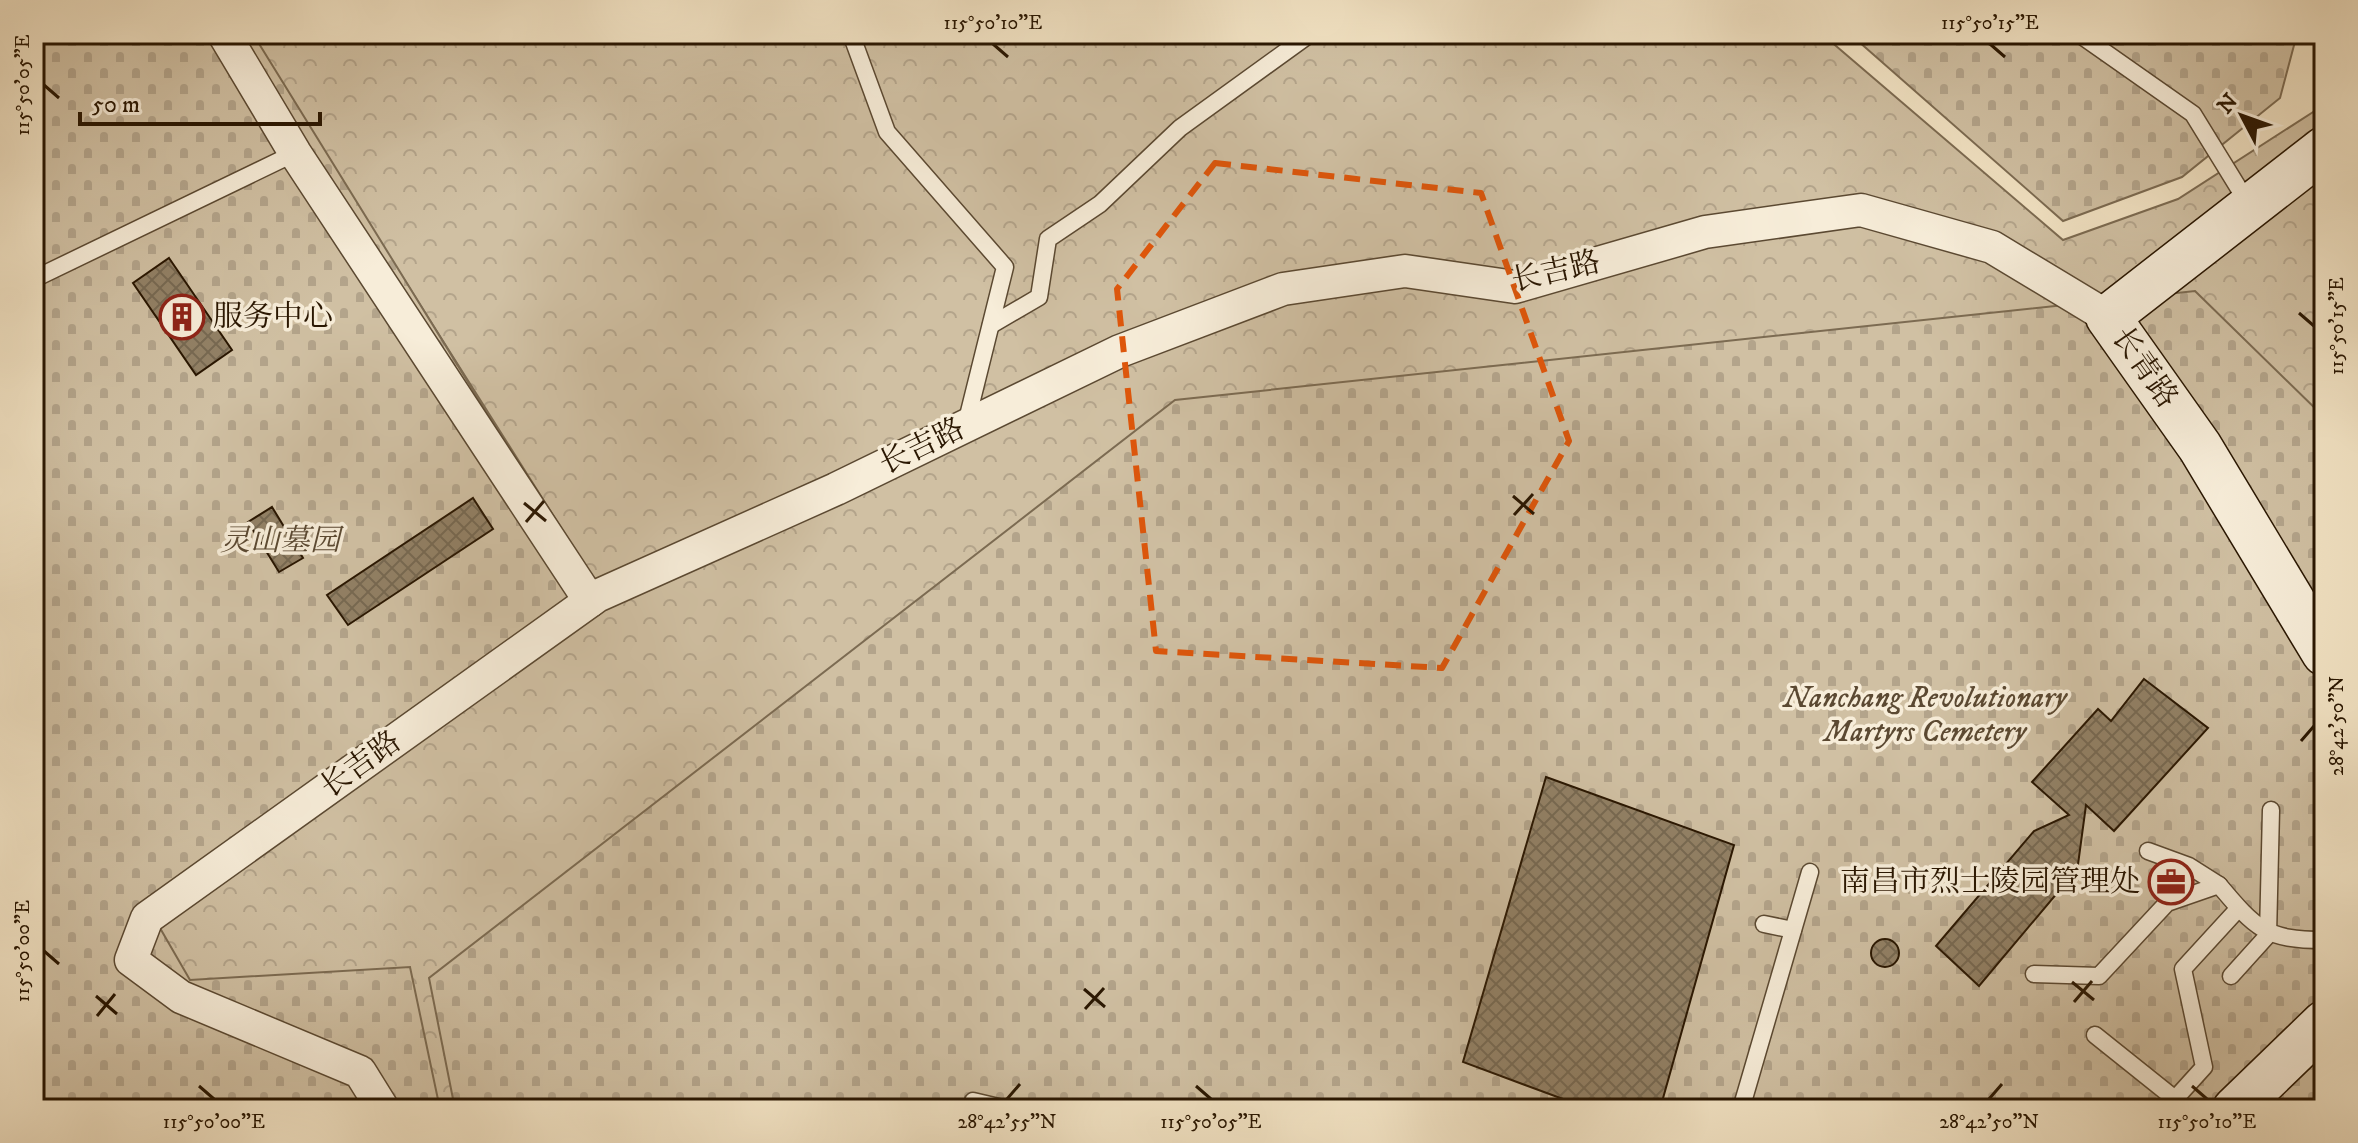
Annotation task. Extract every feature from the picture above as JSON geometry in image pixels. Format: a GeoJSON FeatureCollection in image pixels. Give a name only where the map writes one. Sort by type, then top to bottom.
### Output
{"type":"FeatureCollection","features":[{"type":"Feature","properties":{"kind":"street"},"geometry":{"type":"LineString","coordinates":[[224,34],[295,153],[590,601]]}},
{"type":"Feature","properties":{"kind":"street","name":"长青路"},"geometry":{"type":"LineString","coordinates":[[2324,149],[2108,317],[2200,447],[2324,653]]}},
{"type":"Feature","properties":{"kind":"street","name":"长吉路"},"geometry":{"type":"LineString","coordinates":[[383,1109],[360,1072],[181,997],[131,960],[147,918],[590,601],[1120,351],[1283,289],[1405,271],[1515,287],[1705,232],[1861,210],[1992,247],[2108,317]]}},
{"type":"Feature","properties":{"kind":"street"},"geometry":{"type":"LineString","coordinates":[[2235,1109],[2324,1023]]}},
{"type":"Feature","properties":{"kind":"lane"},"geometry":{"type":"LineString","coordinates":[[851,34],[887,132],[1005,267],[966,426]]}},
{"type":"Feature","properties":{"kind":"lane"},"geometry":{"type":"LineString","coordinates":[[991,325],[1039,297],[1048,239],[1100,204],[1180,128],[1310,34]]}},
{"type":"Feature","properties":{"kind":"lane"},"geometry":{"type":"LineString","coordinates":[[2079,34],[2193,114],[2250,206]]}},
{"type":"Feature","properties":{"kind":"lane"},"geometry":{"type":"LineString","coordinates":[[34,279],[295,153]]}},
{"type":"Feature","properties":{"kind":"lane"},"geometry":{"type":"LineString","coordinates":[[2231,976],[2268,935],[2271,810]]}},
{"type":"Feature","properties":{"kind":"lane"},"geometry":{"type":"LineString","coordinates":[[2148,851],[2189,866],[2219,885],[2238,909],[2268,935],[2287,940],[2324,940]]}},
{"type":"Feature","properties":{"kind":"lane"},"geometry":{"type":"LineString","coordinates":[[1741,1109],[1810,872]]}},
{"type":"Feature","properties":{"kind":"lane"},"geometry":{"type":"LineString","coordinates":[[2034,974],[2099,976],[2167,903],[2219,885]]}},
{"type":"Feature","properties":{"kind":"lane"},"geometry":{"type":"LineString","coordinates":[[2095,1035],[2174,1104],[2204,1067],[2183,969],[2238,909]]}},
{"type":"Feature","properties":{"kind":"lane"},"geometry":{"type":"LineString","coordinates":[[1764,924],[1793,930]]}},
{"type":"Feature","properties":{"kind":"lane"},"geometry":{"type":"LineString","coordinates":[[973,1101],[1007,1109]]}},
{"type":"Feature","properties":{"kind":"highlighted area"},"geometry":{"type":"Polygon","coordinates":[[[1215,163],[1481,193],[1569,441],[1442,668],[1156,651],[1117,289],[1215,163]]]}},
{"type":"Feature","properties":{"kind":"green space","name":"灵山墓园"},"geometry":{"type":"Polygon","coordinates":[[[34,34],[253,34],[607,607],[160,928],[190,980],[410,967],[440,1109],[34,1109],[34,34]]]}},
{"type":"Feature","properties":{"kind":"green space"},"geometry":{"type":"Polygon","coordinates":[[[249,34],[1822,34],[2063,240],[2178,199],[2324,105],[2324,1109],[403,1109],[351,1055],[34,932],[550,614],[575,550],[249,34]]]}},
{"type":"Feature","properties":{"kind":"green space"},"geometry":{"type":"Polygon","coordinates":[[[1850,34],[2297,34],[2280,98],[2182,177],[2063,221],[1850,34]]]}},
{"type":"Feature","properties":{"kind":"green space","name":"Nanchang Revolutionary Martyrs Cemetery"},"geometry":{"type":"Polygon","coordinates":[[[2195,291],[2324,417],[2324,1109],[455,1109],[429,978],[1175,400],[2195,291]]]}},
{"type":"Feature","properties":{"kind":"building","name":"服务中心"},"geometry":{"type":"Polygon","coordinates":[[[169,258],[232,350],[196,375],[133,283],[169,258]]]}},
{"type":"Feature","properties":{"kind":"building"},"geometry":{"type":"Polygon","coordinates":[[[473,498],[493,529],[348,625],[327,595],[473,498]]]}},
{"type":"Feature","properties":{"kind":"building"},"geometry":{"type":"Polygon","coordinates":[[[272,507],[303,558],[279,572],[248,522],[272,507]]]}},
{"type":"Feature","properties":{"kind":"building"},"geometry":{"type":"Polygon","coordinates":[[[2144,679],[2208,728],[2114,831],[2086,805],[2077,872],[2071,883],[2058,892],[1979,986],[1936,946],[2034,831],[2069,815],[2032,782],[2098,709],[2111,721],[2144,679]]]}},
{"type":"Feature","properties":{"kind":"building"},"geometry":{"type":"Polygon","coordinates":[[[1546,777],[1734,845],[1660,1109],[1590,1109],[1463,1062],[1546,777]]]}},
{"type":"Feature","properties":{"kind":"building"},"geometry":{"type":"Polygon","coordinates":[[[1885,939],[1895,943],[1899,953],[1895,963],[1885,967],[1875,963],[1871,953],[1875,943],[1885,939]]]}},
{"type":"Feature","properties":{"kind":"place","name":"服务中心"},"geometry":{"type":"Point","coordinates":[182,317]}},
{"type":"Feature","properties":{"kind":"place","name":"南昌市烈士陵园管理处"},"geometry":{"type":"Point","coordinates":[2171,882]}}]}
